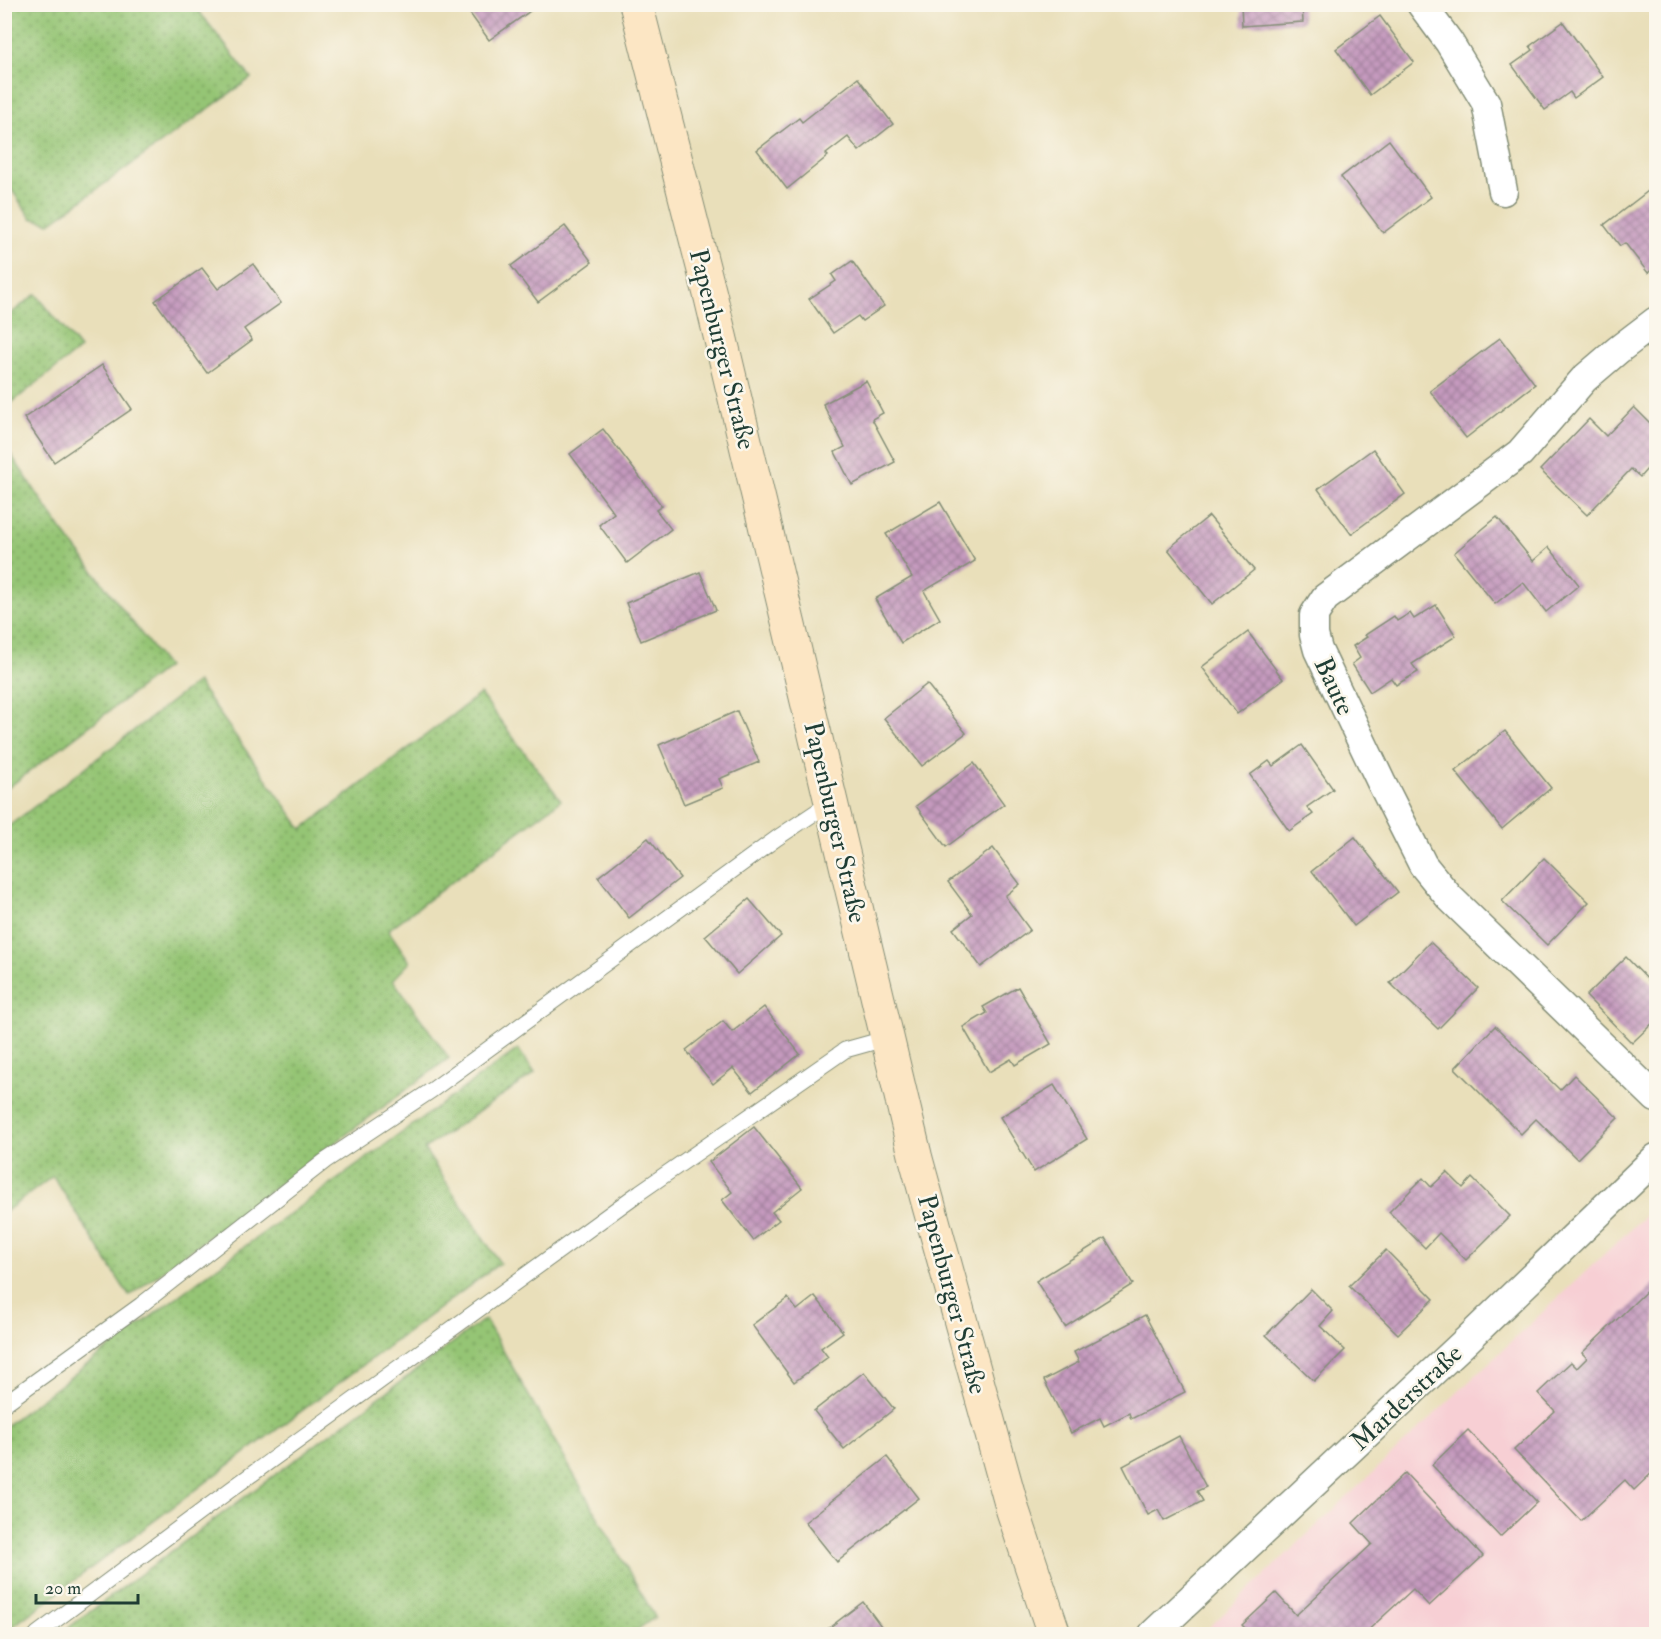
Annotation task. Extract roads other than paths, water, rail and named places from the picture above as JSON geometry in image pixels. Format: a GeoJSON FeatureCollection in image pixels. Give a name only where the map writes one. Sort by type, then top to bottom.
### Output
{"type":"FeatureCollection","features":[{"type":"Feature","properties":{"kind":"street","name":"Papenburger Straße"},"geometry":{"type":"LineString","coordinates":[[636,4],[711,298],[916,1159],[1013,1512],[1054,1635]]}},
{"type":"Feature","properties":{"kind":"street"},"geometry":{"type":"LineString","coordinates":[[1421,4],[1449,42],[1486,103],[1503,190]]}},
{"type":"Feature","properties":{"kind":"street","name":"Baute"},"geometry":{"type":"LineString","coordinates":[[1656,321],[1584,379],[1520,453],[1325,598],[1314,615],[1314,635],[1329,674],[1423,865],[1449,897],[1656,1098]]}},
{"type":"Feature","properties":{"kind":"street","name":"Marderstraße"},"geometry":{"type":"LineString","coordinates":[[1154,1635],[1656,1158]]}},
{"type":"Feature","properties":{"kind":"lane"},"geometry":{"type":"LineString","coordinates":[[4,1404],[141,1305],[325,1161],[432,1090],[777,838],[831,802]]}},
{"type":"Feature","properties":{"kind":"lane"},"geometry":{"type":"LineString","coordinates":[[37,1635],[230,1490],[640,1192],[844,1050],[888,1038]]}}]}
